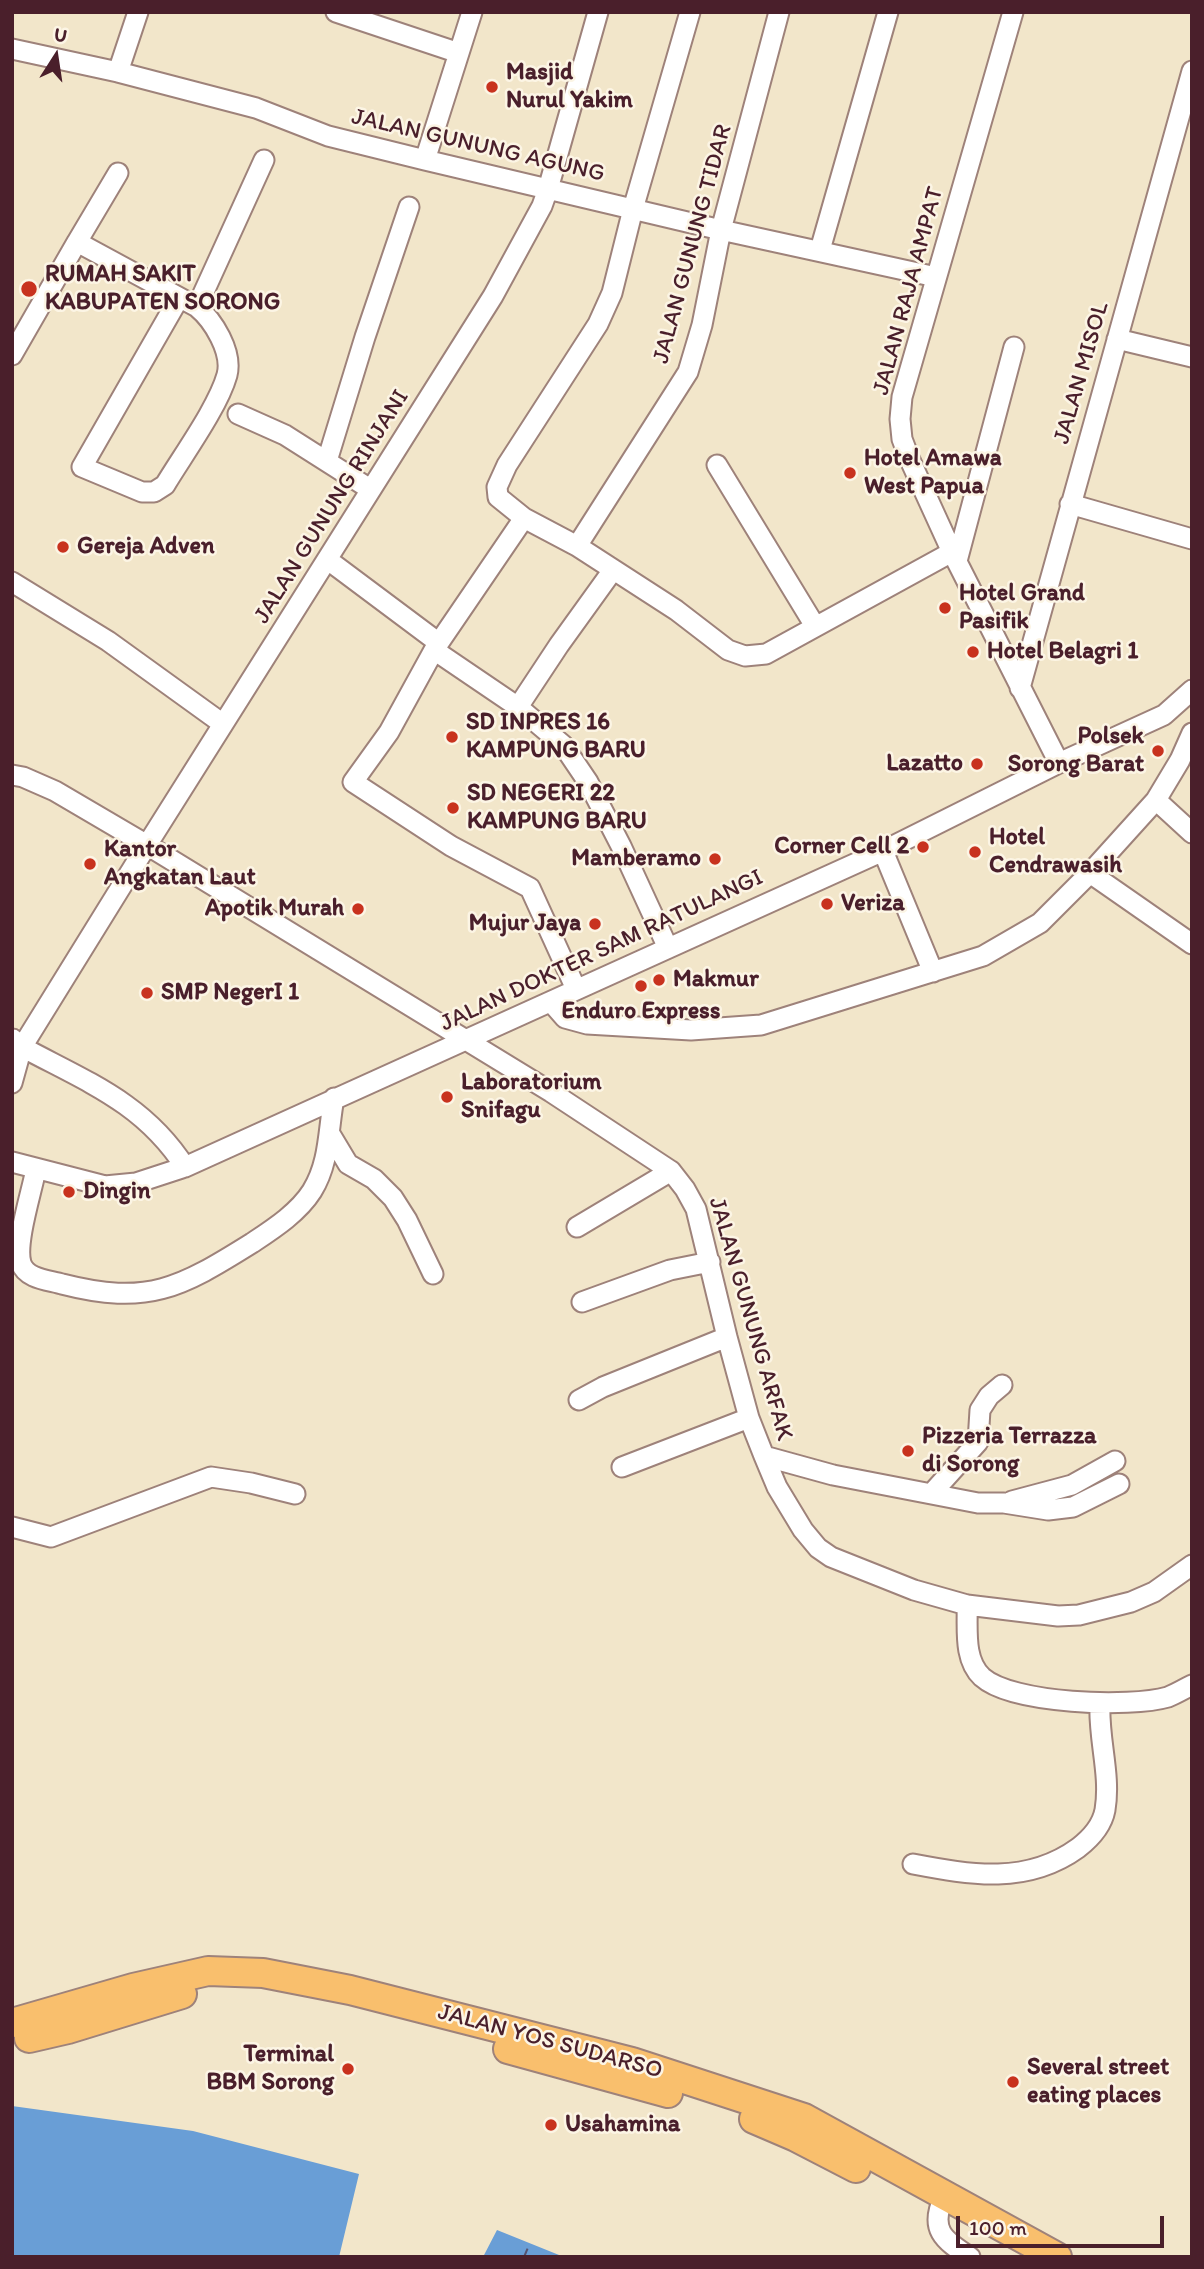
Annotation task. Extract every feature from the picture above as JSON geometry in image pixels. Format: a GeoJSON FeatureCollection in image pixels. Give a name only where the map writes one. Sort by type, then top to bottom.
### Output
{"type":"FeatureCollection","features":[{"type":"Feature","properties":{"kind":"highway","name":"JALAN YOS SUDARSO"},"geometry":{"type":"LineString","coordinates":[[12,2023],[193,1973],[220,1979]]}},
{"type":"Feature","properties":{"kind":"highway","name":"JALAN YOS SUDARSO"},"geometry":{"type":"LineString","coordinates":[[12,2042],[68,2029],[194,1990],[220,1979],[263,1973],[350,1990],[632,2062],[804,2118],[1018,2257]]}},
{"type":"Feature","properties":{"kind":"highway","name":"JALAN YOS SUDARSO"},"geometry":{"type":"LineString","coordinates":[[940,2204],[1057,2257]]}},
{"type":"Feature","properties":{"kind":"street"},"geometry":{"type":"LineString","coordinates":[[118,72],[138,12]]}},
{"type":"Feature","properties":{"kind":"street"},"geometry":{"type":"LineString","coordinates":[[336,12],[459,53]]}},
{"type":"Feature","properties":{"kind":"street"},"geometry":{"type":"LineString","coordinates":[[425,160],[472,12]]}},
{"type":"Feature","properties":{"kind":"street","name":"JALAN GUNUNG RINJANI"},"geometry":{"type":"LineString","coordinates":[[12,1083],[17,1043],[328,560],[493,296],[542,206],[598,12]]}},
{"type":"Feature","properties":{"kind":"street"},"geometry":{"type":"LineString","coordinates":[[690,12],[612,293],[598,324],[499,480],[496,492],[502,501],[524,518],[577,546],[676,610],[728,650],[746,656],[766,654],[815,625],[954,557],[1014,347]]}},
{"type":"Feature","properties":{"kind":"street","name":"JALAN GUNUNG TIDAR"},"geometry":{"type":"LineString","coordinates":[[577,546],[688,372],[702,325],[721,230],[779,12]]}},
{"type":"Feature","properties":{"kind":"street"},"geometry":{"type":"LineString","coordinates":[[820,250],[888,12]]}},
{"type":"Feature","properties":{"kind":"street","name":"JALAN RAJA AMPAT"},"geometry":{"type":"LineString","coordinates":[[1013,12],[902,397],[900,419],[902,439],[910,460],[954,557],[1059,764]]}},
{"type":"Feature","properties":{"kind":"street","name":"JALAN GUNUNG AGUNG"},"geometry":{"type":"LineString","coordinates":[[12,49],[118,72],[256,108],[328,136],[425,160],[721,230],[936,277]]}},
{"type":"Feature","properties":{"kind":"street","name":"JALAN MISOL"},"geometry":{"type":"LineString","coordinates":[[1020,688],[1192,71]]}},
{"type":"Feature","properties":{"kind":"street"},"geometry":{"type":"LineString","coordinates":[[75,247],[188,303],[208,318],[225,351],[227,373],[216,401],[160,490],[148,493],[82,467],[188,303],[264,160]]}},
{"type":"Feature","properties":{"kind":"street"},"geometry":{"type":"LineString","coordinates":[[12,355],[118,173]]}},
{"type":"Feature","properties":{"kind":"street"},"geometry":{"type":"LineString","coordinates":[[327,461],[409,207]]}},
{"type":"Feature","properties":{"kind":"street"},"geometry":{"type":"LineString","coordinates":[[1117,339],[1192,357]]}},
{"type":"Feature","properties":{"kind":"street"},"geometry":{"type":"LineString","coordinates":[[239,414],[285,436],[370,489]]}},
{"type":"Feature","properties":{"kind":"street"},"geometry":{"type":"LineString","coordinates":[[717,464],[815,625]]}},
{"type":"Feature","properties":{"kind":"street"},"geometry":{"type":"LineString","coordinates":[[1070,504],[1192,539]]}},
{"type":"Feature","properties":{"kind":"street"},"geometry":{"type":"LineString","coordinates":[[524,518],[437,647],[389,732],[353,782],[451,846],[530,888],[576,989]]}},
{"type":"Feature","properties":{"kind":"street"},"geometry":{"type":"LineString","coordinates":[[328,560],[563,745],[578,765],[621,846],[668,948]]}},
{"type":"Feature","properties":{"kind":"street"},"geometry":{"type":"LineString","coordinates":[[518,707],[613,570]]}},
{"type":"Feature","properties":{"kind":"street"},"geometry":{"type":"LineString","coordinates":[[12,582],[108,641],[223,724]]}},
{"type":"Feature","properties":{"kind":"street","name":"JALAN DOKTER SAM RATULANGI"},"geometry":{"type":"LineString","coordinates":[[12,1162],[105,1185],[136,1183],[185,1167],[883,851],[1164,715],[1192,690]]}},
{"type":"Feature","properties":{"kind":"street"},"geometry":{"type":"LineString","coordinates":[[551,1002],[565,1018],[579,1023],[642,1029],[726,1029],[761,1025],[983,956],[1040,923],[1090,873],[1156,800],[1180,760],[1192,733]]}},
{"type":"Feature","properties":{"kind":"street","name":"JALAN GUNUNG ARFAK"},"geometry":{"type":"LineString","coordinates":[[12,775],[55,791],[146,845],[551,1092],[671,1171],[696,1209],[749,1418],[764,1456],[777,1487],[803,1531],[818,1548],[831,1557],[914,1591],[967,1605],[1058,1616],[1079,1615],[1131,1602],[1154,1592],[1192,1565]]}},
{"type":"Feature","properties":{"kind":"street"},"geometry":{"type":"LineString","coordinates":[[1156,800],[1192,833]]}},
{"type":"Feature","properties":{"kind":"street"},"geometry":{"type":"LineString","coordinates":[[883,851],[933,972]]}},
{"type":"Feature","properties":{"kind":"street"},"geometry":{"type":"LineString","coordinates":[[1090,873],[1192,944]]}},
{"type":"Feature","properties":{"kind":"street"},"geometry":{"type":"LineString","coordinates":[[17,1043],[123,1101],[171,1145],[185,1167]]}},
{"type":"Feature","properties":{"kind":"street"},"geometry":{"type":"LineString","coordinates":[[36,1168],[20,1252],[21,1265],[28,1273],[38,1279],[117,1294],[143,1293],[172,1287],[197,1276],[259,1238],[288,1217],[312,1192],[324,1167],[334,1098]]}},
{"type":"Feature","properties":{"kind":"street"},"geometry":{"type":"LineString","coordinates":[[330,1134],[348,1164],[374,1179],[393,1198],[407,1220],[433,1274]]}},
{"type":"Feature","properties":{"kind":"street"},"geometry":{"type":"LineString","coordinates":[[577,1227],[671,1171]]}},
{"type":"Feature","properties":{"kind":"street"},"geometry":{"type":"LineString","coordinates":[[582,1302],[670,1270],[710,1262]]}},
{"type":"Feature","properties":{"kind":"street"},"geometry":{"type":"LineString","coordinates":[[579,1400],[603,1387],[727,1337]]}},
{"type":"Feature","properties":{"kind":"street"},"geometry":{"type":"LineString","coordinates":[[932,1493],[978,1442],[980,1410],[989,1396],[1002,1385]]}},
{"type":"Feature","properties":{"kind":"street"},"geometry":{"type":"LineString","coordinates":[[622,1468],[749,1418]]}},
{"type":"Feature","properties":{"kind":"street"},"geometry":{"type":"LineString","coordinates":[[764,1456],[833,1475],[978,1503],[1004,1503],[1048,1510],[1073,1507],[1119,1484]]}},
{"type":"Feature","properties":{"kind":"street"},"geometry":{"type":"LineString","coordinates":[[1004,1503],[1072,1485],[1115,1461]]}},
{"type":"Feature","properties":{"kind":"street"},"geometry":{"type":"LineString","coordinates":[[12,1527],[51,1537],[211,1477],[295,1494]]}},
{"type":"Feature","properties":{"kind":"street"},"geometry":{"type":"LineString","coordinates":[[967,1605],[969,1657],[983,1678],[1000,1687],[1024,1695],[1100,1703],[1129,1703],[1168,1697],[1192,1685]]}},
{"type":"Feature","properties":{"kind":"street"},"geometry":{"type":"LineString","coordinates":[[914,1864],[955,1872],[1014,1874],[1067,1856],[1087,1842],[1101,1823],[1105,1808],[1107,1786],[1099,1727],[1100,1703]]}},
{"type":"Feature","properties":{"kind":"street"},"geometry":{"type":"LineString","coordinates":[[940,2204],[937,2220],[940,2230],[952,2245],[970,2257]]}},
{"type":"Feature","properties":{"kind":"water"},"geometry":{"type":"Polygon","coordinates":[[[12,2106],[193,2131],[359,2174],[339,2257],[12,2257],[12,2106]]]}},
{"type":"Feature","properties":{"kind":"water"},"geometry":{"type":"Polygon","coordinates":[[[497,2230],[564,2257],[483,2257],[497,2230]]]}},
{"type":"Feature","properties":{"kind":"ferry route"},"geometry":{"type":"LineString","coordinates":[[524,2257],[530,2243]]}},
{"type":"Feature","properties":{"kind":"place","name":"Masjid Nurul Yakim"},"geometry":{"type":"Point","coordinates":[492,87]}},
{"type":"Feature","properties":{"kind":"place","name":"RUMAH SAKIT KABUPATEN SORONG"},"geometry":{"type":"Point","coordinates":[29,289]}},
{"type":"Feature","properties":{"kind":"place","name":"Hotel Amawa West Papua"},"geometry":{"type":"Point","coordinates":[850,473]}},
{"type":"Feature","properties":{"kind":"place","name":"Gereja Adven"},"geometry":{"type":"Point","coordinates":[63,547]}},
{"type":"Feature","properties":{"kind":"place","name":"Hotel Grand Pasifik"},"geometry":{"type":"Point","coordinates":[945,608]}},
{"type":"Feature","properties":{"kind":"place","name":"Hotel Belagri 1"},"geometry":{"type":"Point","coordinates":[973,652]}},
{"type":"Feature","properties":{"kind":"place","name":"SD INPRES 16 KAMPUNG BARU"},"geometry":{"type":"Point","coordinates":[452,737]}},
{"type":"Feature","properties":{"kind":"place","name":"Polsek Sorong Barat"},"geometry":{"type":"Point","coordinates":[1158,751]}},
{"type":"Feature","properties":{"kind":"place","name":"Lazatto"},"geometry":{"type":"Point","coordinates":[977,764]}},
{"type":"Feature","properties":{"kind":"place","name":"SD NEGERI 22 KAMPUNG BARU"},"geometry":{"type":"Point","coordinates":[453,808]}},
{"type":"Feature","properties":{"kind":"place","name":"Corner Cell 2"},"geometry":{"type":"Point","coordinates":[923,847]}},
{"type":"Feature","properties":{"kind":"place","name":"Hotel Cendrawasih"},"geometry":{"type":"Point","coordinates":[975,852]}},
{"type":"Feature","properties":{"kind":"place","name":"Mamberamo"},"geometry":{"type":"Point","coordinates":[715,859]}},
{"type":"Feature","properties":{"kind":"place","name":"Kantor Angkatan Laut"},"geometry":{"type":"Point","coordinates":[90,864]}},
{"type":"Feature","properties":{"kind":"place","name":"Veriza"},"geometry":{"type":"Point","coordinates":[827,904]}},
{"type":"Feature","properties":{"kind":"place","name":"Apotik Murah"},"geometry":{"type":"Point","coordinates":[358,909]}},
{"type":"Feature","properties":{"kind":"place","name":"Mujur Jaya"},"geometry":{"type":"Point","coordinates":[595,924]}},
{"type":"Feature","properties":{"kind":"place","name":"Makmur"},"geometry":{"type":"Point","coordinates":[659,980]}},
{"type":"Feature","properties":{"kind":"place","name":"Enduro Express"},"geometry":{"type":"Point","coordinates":[641,986]}},
{"type":"Feature","properties":{"kind":"place","name":"SMP NegerI 1"},"geometry":{"type":"Point","coordinates":[147,993]}},
{"type":"Feature","properties":{"kind":"place","name":"Laboratorium Snifagu"},"geometry":{"type":"Point","coordinates":[447,1097]}},
{"type":"Feature","properties":{"kind":"place","name":"Dingin"},"geometry":{"type":"Point","coordinates":[69,1192]}},
{"type":"Feature","properties":{"kind":"place","name":"Pizzeria Terrazza di Sorong"},"geometry":{"type":"Point","coordinates":[908,1451]}},
{"type":"Feature","properties":{"kind":"place","name":"Terminal BBM Sorong"},"geometry":{"type":"Point","coordinates":[348,2069]}},
{"type":"Feature","properties":{"kind":"place","name":"Several street eating places"},"geometry":{"type":"Point","coordinates":[1013,2082]}},
{"type":"Feature","properties":{"kind":"place","name":"Usahamina"},"geometry":{"type":"Point","coordinates":[551,2125]}}]}
